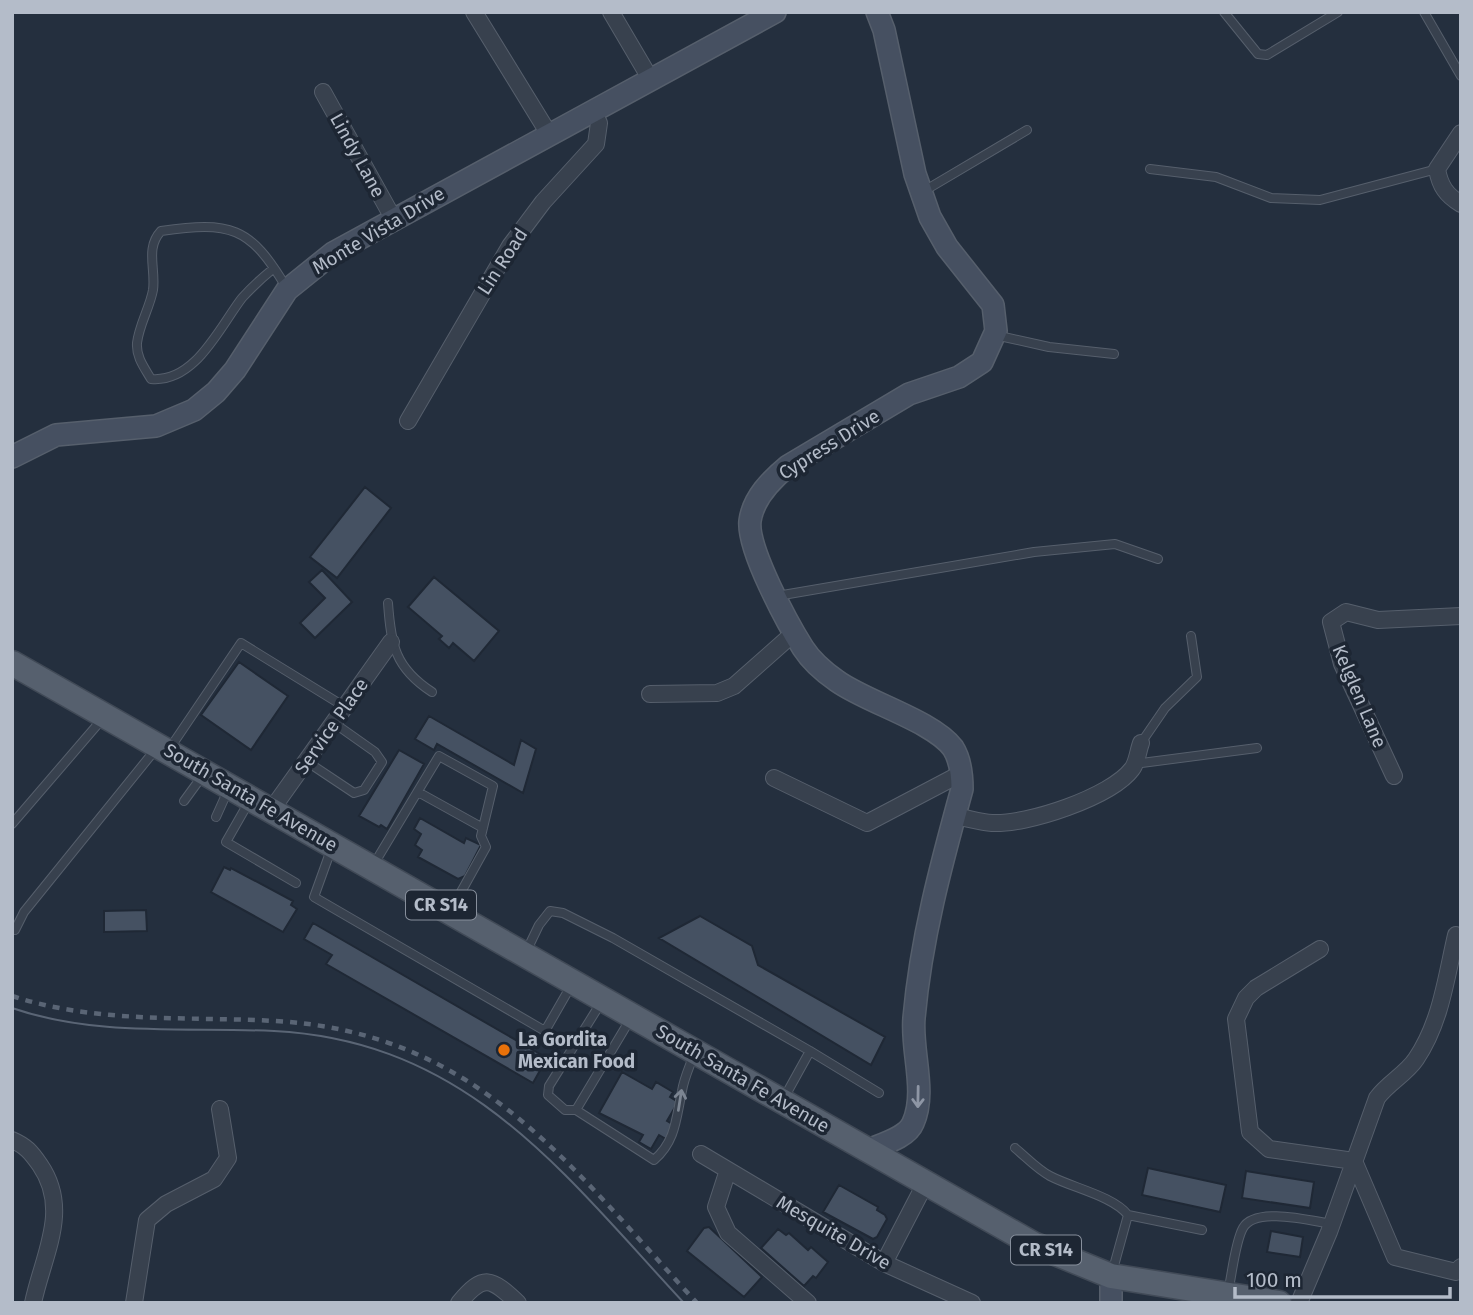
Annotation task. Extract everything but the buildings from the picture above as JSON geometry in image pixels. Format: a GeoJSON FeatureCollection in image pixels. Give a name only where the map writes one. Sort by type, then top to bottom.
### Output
{"type":"FeatureCollection","features":[{"type":"Feature","properties":{"kind":"main road","name":"South Santa Fe Avenue"},"geometry":{"type":"LineString","coordinates":[[12,663],[107,714],[1033,1244],[1111,1276],[1220,1297],[1279,1303]]}},
{"type":"Feature","properties":{"kind":"street"},"geometry":{"type":"LineString","coordinates":[[474,12],[549,134]]}},
{"type":"Feature","properties":{"kind":"street"},"geometry":{"type":"LineString","coordinates":[[611,12],[651,80]]}},
{"type":"Feature","properties":{"kind":"street","name":"Monte Vista Drive"},"geometry":{"type":"LineString","coordinates":[[12,457],[56,435],[156,426],[194,410],[216,392],[235,370],[287,290],[333,253],[775,12]]}},
{"type":"Feature","properties":{"kind":"street"},"geometry":{"type":"LineString","coordinates":[[877,12],[884,30],[930,217],[947,247],[993,305],[995,335]]}},
{"type":"Feature","properties":{"kind":"street","name":"Lindy Lane"},"geometry":{"type":"LineString","coordinates":[[323,92],[393,218]]}},
{"type":"Feature","properties":{"kind":"street","name":"Lin Road"},"geometry":{"type":"LineString","coordinates":[[408,421],[510,246],[543,202],[596,144],[598,123],[593,111]]}},
{"type":"Feature","properties":{"kind":"street"},"geometry":{"type":"LineString","coordinates":[[1461,133],[1437,169],[1447,196],[1461,204]]}},
{"type":"Feature","properties":{"kind":"street","name":"Cypress Drive"},"geometry":{"type":"LineString","coordinates":[[962,773],[953,748],[935,733],[839,683],[817,665],[795,632],[758,561],[750,521],[757,500],[772,480],[788,466],[909,394],[959,377],[982,362],[995,335]]}},
{"type":"Feature","properties":{"kind":"street","name":"Kelglen Lane"},"geometry":{"type":"LineString","coordinates":[[1394,776],[1342,664],[1331,622],[1346,612],[1378,620],[1461,616]]}},
{"type":"Feature","properties":{"kind":"street"},"geometry":{"type":"LineString","coordinates":[[650,694],[717,693],[734,686],[795,632]]}},
{"type":"Feature","properties":{"kind":"street","name":"Service Place"},"geometry":{"type":"LineString","coordinates":[[251,797],[306,761],[391,642]]}},
{"type":"Feature","properties":{"kind":"street"},"geometry":{"type":"LineString","coordinates":[[954,816],[993,823],[1018,821],[1104,791],[1134,764],[1141,743]]}},
{"type":"Feature","properties":{"kind":"street"},"geometry":{"type":"LineString","coordinates":[[775,778],[867,822],[962,773],[962,789],[930,902],[914,1029],[919,1093],[912,1126],[901,1135],[868,1150]]}},
{"type":"Feature","properties":{"kind":"street"},"geometry":{"type":"LineString","coordinates":[[1299,1303],[1332,1224],[1377,1098],[1387,1084],[1415,1062],[1437,1020],[1458,935]]}},
{"type":"Feature","properties":{"kind":"street"},"geometry":{"type":"LineString","coordinates":[[1320,949],[1256,988],[1246,998],[1236,1019],[1251,1132],[1269,1149],[1354,1161]]}},
{"type":"Feature","properties":{"kind":"street"},"geometry":{"type":"LineString","coordinates":[[134,1303],[148,1220],[166,1203],[214,1179],[228,1158],[220,1109]]}},
{"type":"Feature","properties":{"kind":"street"},"geometry":{"type":"LineString","coordinates":[[12,1140],[27,1147],[49,1178],[55,1195],[53,1231],[33,1303]]}},
{"type":"Feature","properties":{"kind":"street","name":"Mesquite Drive"},"geometry":{"type":"LineString","coordinates":[[701,1154],[884,1263],[972,1303]]}},
{"type":"Feature","properties":{"kind":"street"},"geometry":{"type":"LineString","coordinates":[[1354,1161],[1395,1256],[1456,1272],[1461,1267]]}},
{"type":"Feature","properties":{"kind":"street"},"geometry":{"type":"LineString","coordinates":[[728,1170],[716,1207],[728,1233],[808,1303]]}},
{"type":"Feature","properties":{"kind":"street"},"geometry":{"type":"LineString","coordinates":[[884,1263],[926,1182]]}},
{"type":"Feature","properties":{"kind":"street"},"geometry":{"type":"LineString","coordinates":[[1111,1276],[1111,1303]]}},
{"type":"Feature","properties":{"kind":"street"},"geometry":{"type":"LineString","coordinates":[[459,1303],[474,1285],[487,1281],[500,1286],[518,1303]]}},
{"type":"Feature","properties":{"kind":"lane"},"geometry":{"type":"LineString","coordinates":[[1224,12],[1258,54],[1267,55],[1338,12]]}},
{"type":"Feature","properties":{"kind":"lane"},"geometry":{"type":"LineString","coordinates":[[1424,12],[1461,76]]}},
{"type":"Feature","properties":{"kind":"lane"},"geometry":{"type":"LineString","coordinates":[[922,193],[1027,130]]}},
{"type":"Feature","properties":{"kind":"lane"},"geometry":{"type":"LineString","coordinates":[[1150,169],[1216,177],[1272,198],[1320,200],[1437,169]]}},
{"type":"Feature","properties":{"kind":"lane"},"geometry":{"type":"LineString","coordinates":[[274,268],[243,298],[187,369],[162,380],[151,379],[139,360],[137,343],[153,287],[153,246],[161,231],[235,231],[250,238],[274,268],[287,290]]}},
{"type":"Feature","properties":{"kind":"lane"},"geometry":{"type":"LineString","coordinates":[[995,335],[1049,347],[1114,354]]}},
{"type":"Feature","properties":{"kind":"lane"},"geometry":{"type":"LineString","coordinates":[[777,596],[1034,552],[1115,544],[1158,559]]}},
{"type":"Feature","properties":{"kind":"lane"},"geometry":{"type":"LineString","coordinates":[[388,603],[391,642],[412,679],[432,692]]}},
{"type":"Feature","properties":{"kind":"lane"},"geometry":{"type":"LineString","coordinates":[[1141,743],[1165,708],[1197,677],[1191,636]]}},
{"type":"Feature","properties":{"kind":"lane"},"geometry":{"type":"LineString","coordinates":[[15,930],[24,912],[164,747],[241,643],[345,706]]}},
{"type":"Feature","properties":{"kind":"lane"},"geometry":{"type":"LineString","coordinates":[[12,824],[107,714]]}},
{"type":"Feature","properties":{"kind":"lane"},"geometry":{"type":"LineString","coordinates":[[306,761],[354,793],[364,790],[382,762],[375,752],[334,723]]}},
{"type":"Feature","properties":{"kind":"lane"},"geometry":{"type":"LineString","coordinates":[[1134,764],[1257,748]]}},
{"type":"Feature","properties":{"kind":"lane"},"geometry":{"type":"LineString","coordinates":[[372,867],[439,756],[493,786],[481,836],[486,847],[450,911]]}},
{"type":"Feature","properties":{"kind":"lane"},"geometry":{"type":"LineString","coordinates":[[184,801],[205,771]]}},
{"type":"Feature","properties":{"kind":"lane"},"geometry":{"type":"LineString","coordinates":[[418,792],[483,828]]}},
{"type":"Feature","properties":{"kind":"lane"},"geometry":{"type":"LineString","coordinates":[[216,817],[251,797]]}},
{"type":"Feature","properties":{"kind":"lane"},"geometry":{"type":"LineString","coordinates":[[251,797],[226,842],[296,883]]}},
{"type":"Feature","properties":{"kind":"lane"},"geometry":{"type":"LineString","coordinates":[[333,844],[314,897],[545,1031],[573,981]]}},
{"type":"Feature","properties":{"kind":"lane"},"geometry":{"type":"LineString","coordinates":[[525,954],[539,925],[550,911],[563,913],[613,938],[879,1093]]}},
{"type":"Feature","properties":{"kind":"lane"},"geometry":{"type":"LineString","coordinates":[[604,999],[550,1086],[548,1095],[565,1110],[576,1110],[654,1160],[666,1149],[695,1051]]}},
{"type":"Feature","properties":{"kind":"lane"},"geometry":{"type":"LineString","coordinates":[[576,1110],[633,1015]]}},
{"type":"Feature","properties":{"kind":"lane"},"geometry":{"type":"LineString","coordinates":[[782,1100],[810,1051]]}},
{"type":"Feature","properties":{"kind":"lane"},"geometry":{"type":"LineString","coordinates":[[1015,1148],[1047,1174],[1092,1195],[1119,1203],[1128,1215],[1202,1230]]}},
{"type":"Feature","properties":{"kind":"lane"},"geometry":{"type":"LineString","coordinates":[[1111,1276],[1128,1215]]}},
{"type":"Feature","properties":{"kind":"lane"},"geometry":{"type":"LineString","coordinates":[[1220,1297],[1242,1228],[1247,1223],[1258,1218],[1279,1216],[1332,1224]]}},
{"type":"Feature","properties":{"kind":"tram line"},"geometry":{"type":"LineString","coordinates":[[12,1008],[44,1017],[109,1027],[274,1031],[342,1040],[403,1059],[457,1087],[506,1122],[552,1162],[684,1303]]}},
{"type":"Feature","properties":{"kind":"railway"},"geometry":{"type":"LineString","coordinates":[[12,996],[44,1005],[110,1015],[275,1021],[346,1031],[408,1050],[464,1079],[514,1115],[561,1156],[697,1303]]}},
{"type":"Feature","properties":{"kind":"place","name":"La Gordita Mexican Food"},"geometry":{"type":"Point","coordinates":[504,1050]}}]}
